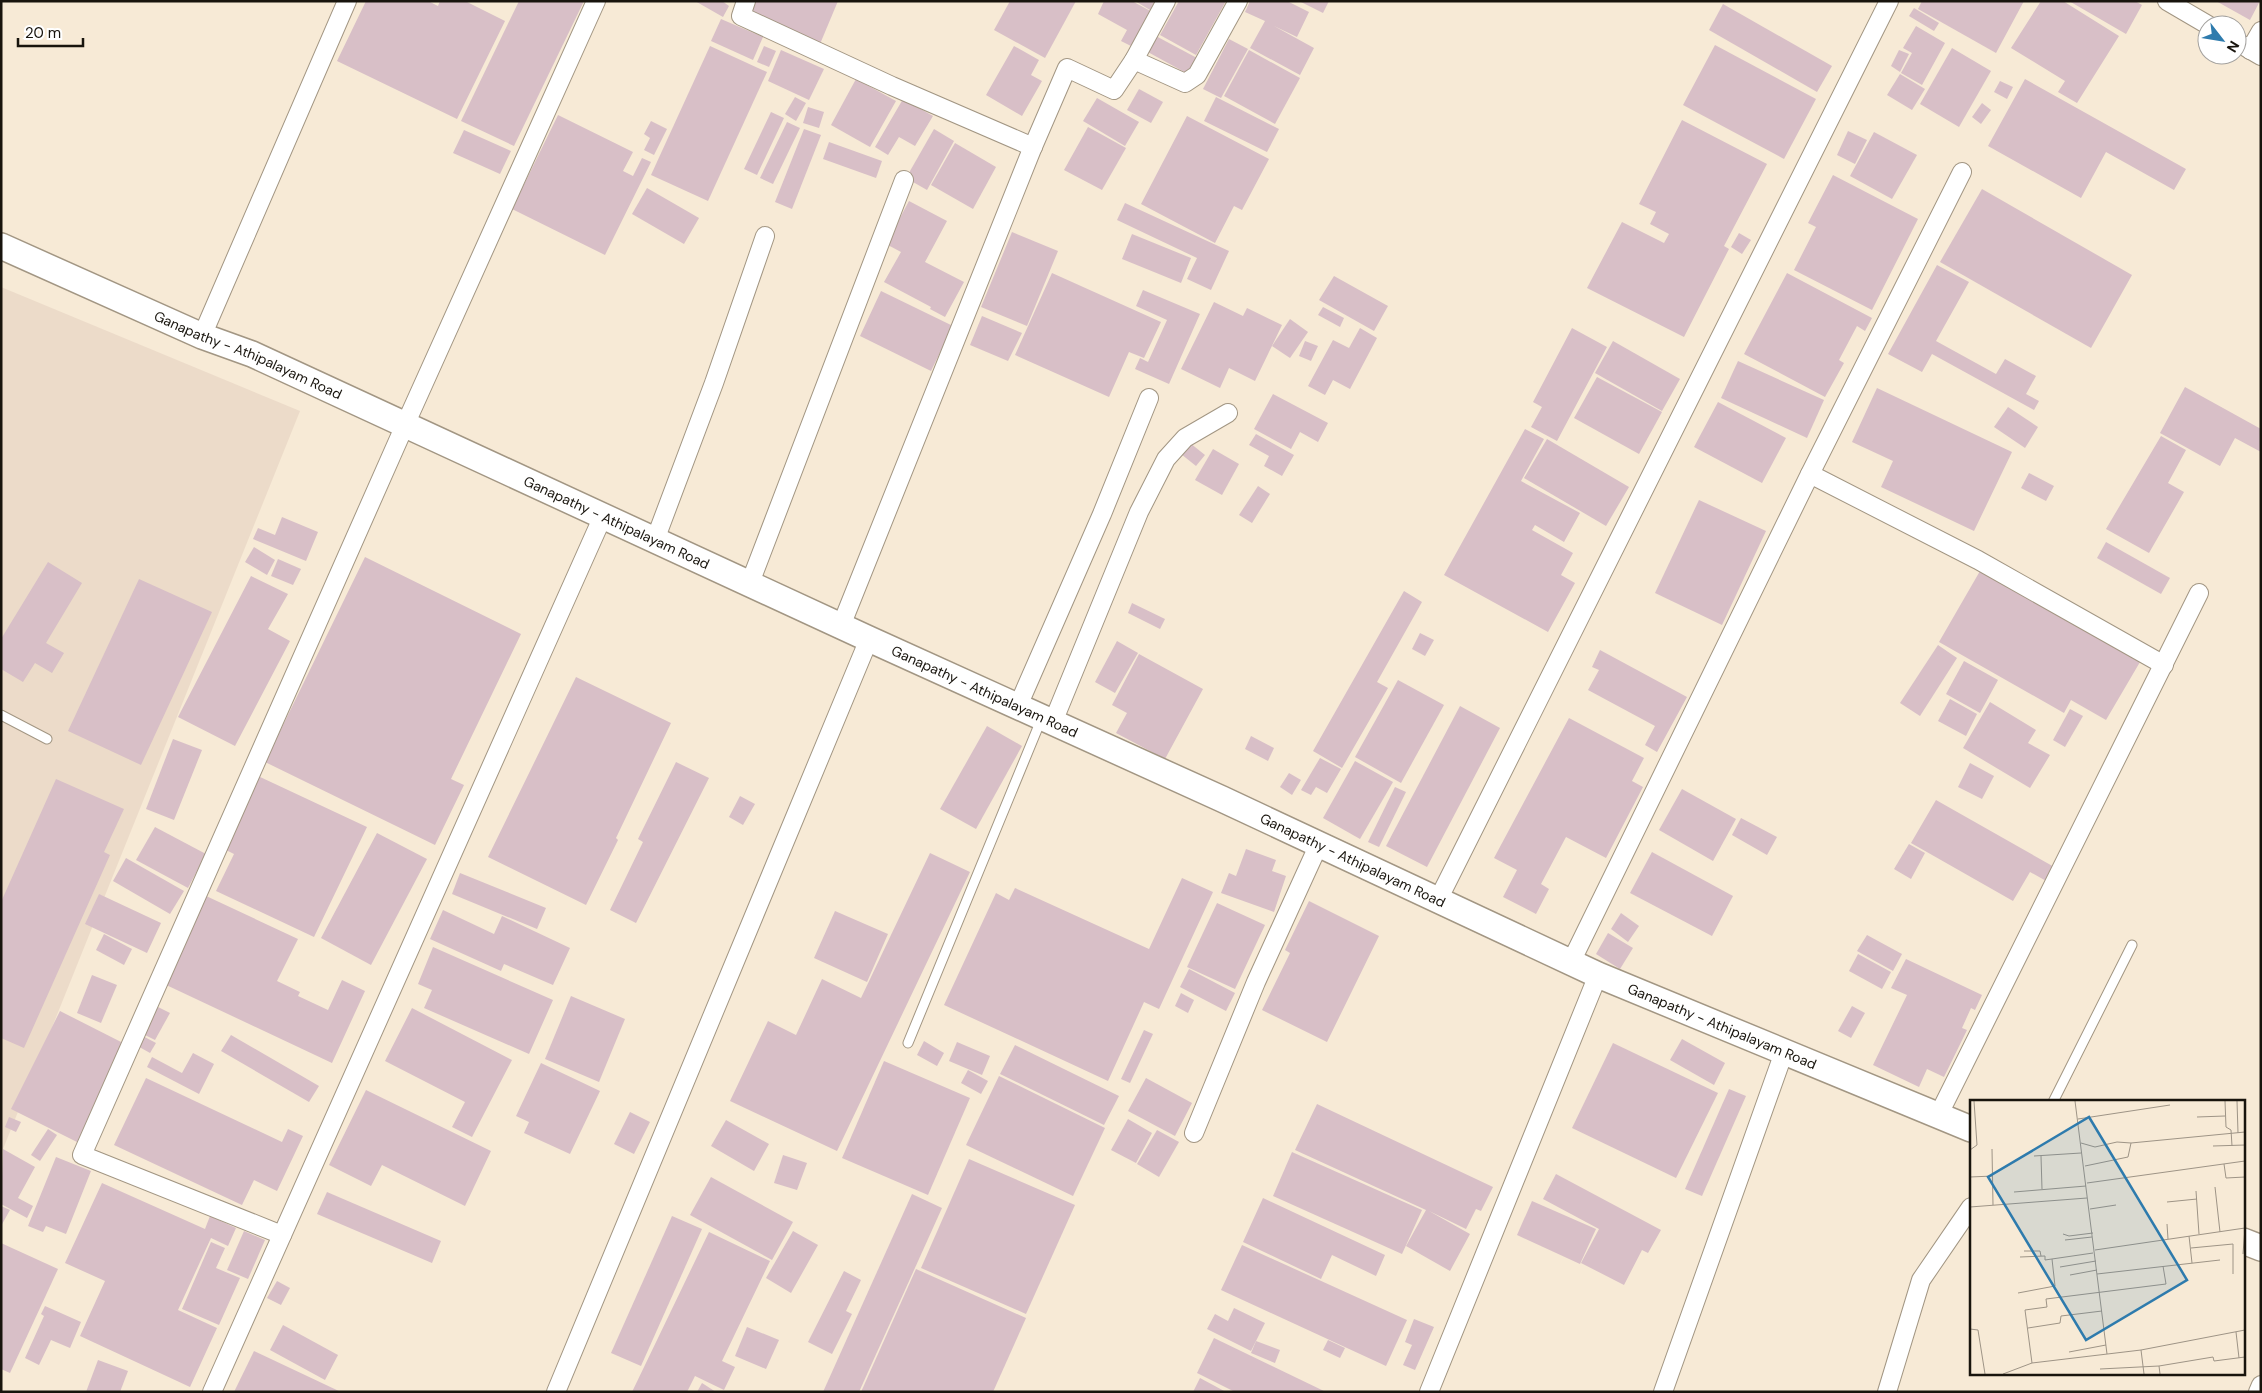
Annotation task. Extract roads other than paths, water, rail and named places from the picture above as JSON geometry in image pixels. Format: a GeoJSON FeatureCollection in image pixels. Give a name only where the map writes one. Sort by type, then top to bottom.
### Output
{"type":"FeatureCollection","features":[{"type":"Feature","properties":{"kind":"main road","name":"Ganapathy - Athipalayam Road"},"geometry":{"type":"LineString","coordinates":[[1,246],[202,336],[252,354],[869,639],[1319,844],[1598,975],[1970,1129]]}},
{"type":"Feature","properties":{"kind":"main road"},"geometry":{"type":"LineString","coordinates":[[2244,1241],[2261,1248]]}},
{"type":"Feature","properties":{"kind":"street"},"geometry":{"type":"LineString","coordinates":[[202,336],[346,1]]}},
{"type":"Feature","properties":{"kind":"street"},"geometry":{"type":"LineString","coordinates":[[282,1235],[82,1154],[405,425],[596,1]]}},
{"type":"Feature","properties":{"kind":"street"},"geometry":{"type":"LineString","coordinates":[[746,1],[742,16],[892,86],[1033,146]]}},
{"type":"Feature","properties":{"kind":"street"},"geometry":{"type":"LineString","coordinates":[[841,626],[1033,146],[1067,68],[1114,90],[1134,60],[1166,1]]}},
{"type":"Feature","properties":{"kind":"street"},"geometry":{"type":"LineString","coordinates":[[1134,60],[1185,83],[1197,75],[1238,1]]}},
{"type":"Feature","properties":{"kind":"street"},"geometry":{"type":"LineString","coordinates":[[1438,900],[1889,1]]}},
{"type":"Feature","properties":{"kind":"street"},"geometry":{"type":"LineString","coordinates":[[2167,1],[2197,19]]}},
{"type":"Feature","properties":{"kind":"street"},"geometry":{"type":"LineString","coordinates":[[2249,49],[2261,31]]}},
{"type":"Feature","properties":{"kind":"street"},"geometry":{"type":"LineString","coordinates":[[1571,962],[1810,474],[1962,172]]}},
{"type":"Feature","properties":{"kind":"street"},"geometry":{"type":"LineString","coordinates":[[750,583],[904,180]]}},
{"type":"Feature","properties":{"kind":"street"},"geometry":{"type":"LineString","coordinates":[[655,540],[714,383],[765,236]]}},
{"type":"Feature","properties":{"kind":"street"},"geometry":{"type":"LineString","coordinates":[[1018,706],[1102,514],[1150,398]]}},
{"type":"Feature","properties":{"kind":"street"},"geometry":{"type":"LineString","coordinates":[[1048,720],[1139,512],[1166,459],[1185,438],[1228,413]]}},
{"type":"Feature","properties":{"kind":"street"},"geometry":{"type":"LineString","coordinates":[[1810,474],[1978,560],[2164,665]]}},
{"type":"Feature","properties":{"kind":"street"},"geometry":{"type":"LineString","coordinates":[[212,1392],[603,516]]}},
{"type":"Feature","properties":{"kind":"street"},"geometry":{"type":"LineString","coordinates":[[1938,1116],[2199,593]]}},
{"type":"Feature","properties":{"kind":"street"},"geometry":{"type":"LineString","coordinates":[[556,1392],[869,639]]}},
{"type":"Feature","properties":{"kind":"street"},"geometry":{"type":"LineString","coordinates":[[1194,1133],[1256,982],[1319,844]]}},
{"type":"Feature","properties":{"kind":"street"},"geometry":{"type":"LineString","coordinates":[[1429,1392],[1598,975]]}},
{"type":"Feature","properties":{"kind":"street"},"geometry":{"type":"LineString","coordinates":[[1663,1392],[1784,1052]]}},
{"type":"Feature","properties":{"kind":"street"},"geometry":{"type":"LineString","coordinates":[[1887,1392],[1921,1280],[1970,1208]]}},
{"type":"Feature","properties":{"kind":"street"},"geometry":{"type":"LineString","coordinates":[[2258,1392],[2261,1385]]}},
{"type":"Feature","properties":{"kind":"lane"},"geometry":{"type":"LineString","coordinates":[[1,715],[46,739]]}},
{"type":"Feature","properties":{"kind":"lane"},"geometry":{"type":"LineString","coordinates":[[908,1043],[1048,720]]}},
{"type":"Feature","properties":{"kind":"lane"},"geometry":{"type":"LineString","coordinates":[[2054,1100],[2132,945]]}}]}
